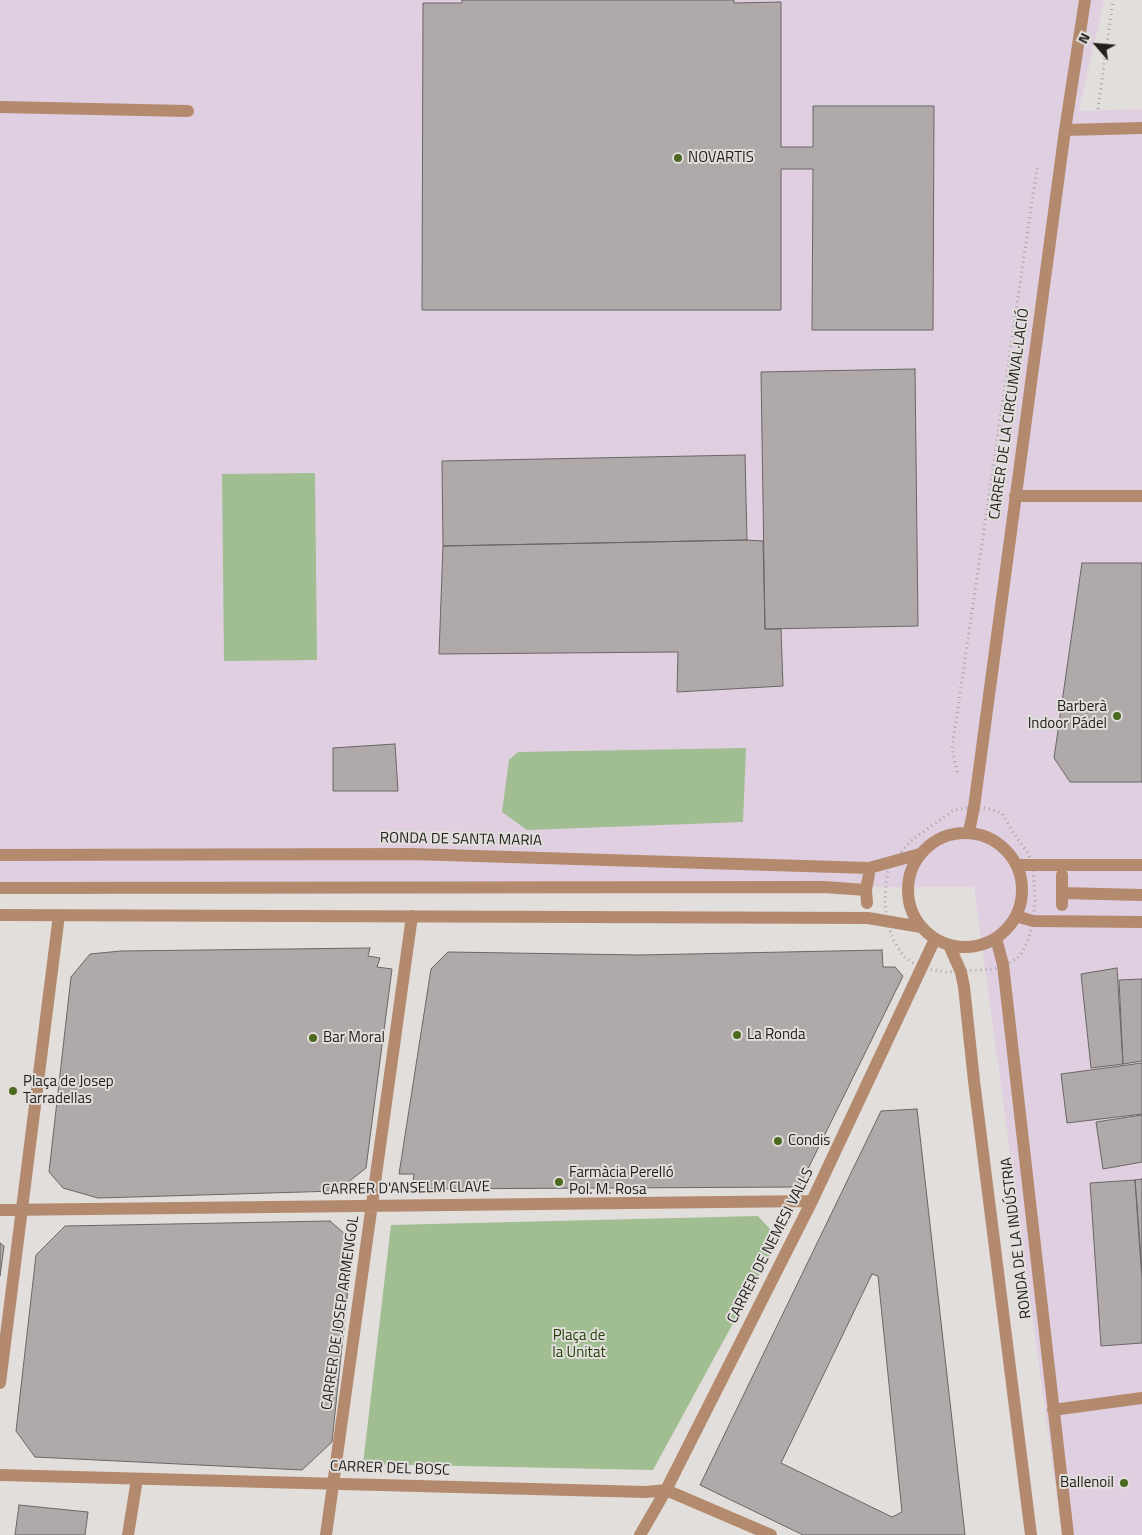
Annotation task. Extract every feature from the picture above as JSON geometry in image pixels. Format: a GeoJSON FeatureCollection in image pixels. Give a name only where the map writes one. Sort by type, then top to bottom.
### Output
{"type":"FeatureCollection","features":[{"type":"Feature","properties":{"kind":"street","name":"CARRER DE LA CIRCUMVAL·LACIÓ"},"geometry":{"type":"LineString","coordinates":[[969,832],[974,807],[1065,130],[1085,0]]}},
{"type":"Feature","properties":{"kind":"street"},"geometry":{"type":"LineString","coordinates":[[0,107],[188,111]]}},
{"type":"Feature","properties":{"kind":"street"},"geometry":{"type":"LineString","coordinates":[[1065,130],[1142,128]]}},
{"type":"Feature","properties":{"kind":"street"},"geometry":{"type":"LineString","coordinates":[[1015,496],[1142,496]]}},
{"type":"Feature","properties":{"kind":"street"},"geometry":{"type":"LineString","coordinates":[[969,832],[997,842],[1008,852],[1016,865],[1022,882],[1021,899],[1016,916],[1008,928],[996,938],[982,945],[965,948],[948,945],[934,939],[921,927],[911,910],[907,891],[910,872],[920,854],[934,842],[951,834],[969,832]]}},
{"type":"Feature","properties":{"kind":"street","name":"RONDA DE SANTA MARIA"},"geometry":{"type":"LineString","coordinates":[[0,855],[411,854],[869,868],[920,854]]}},
{"type":"Feature","properties":{"kind":"street"},"geometry":{"type":"LineString","coordinates":[[1016,865],[1142,865]]}},
{"type":"Feature","properties":{"kind":"street"},"geometry":{"type":"LineString","coordinates":[[867,903],[866,890],[869,874]]}},
{"type":"Feature","properties":{"kind":"street"},"geometry":{"type":"LineString","coordinates":[[1062,875],[1062,899],[1142,895]]}},
{"type":"Feature","properties":{"kind":"street"},"geometry":{"type":"LineString","coordinates":[[0,888],[824,888],[866,890]]}},
{"type":"Feature","properties":{"kind":"street"},"geometry":{"type":"LineString","coordinates":[[0,915],[868,918],[921,927]]}},
{"type":"Feature","properties":{"kind":"street"},"geometry":{"type":"LineString","coordinates":[[0,1383],[59,915]]}},
{"type":"Feature","properties":{"kind":"street","name":"CARRER DE JOSEP ARMENGOL"},"geometry":{"type":"LineString","coordinates":[[326,1535],[412,916]]}},
{"type":"Feature","properties":{"kind":"street"},"geometry":{"type":"LineString","coordinates":[[1016,916],[1032,921],[1142,922]]}},
{"type":"Feature","properties":{"kind":"street","name":"RONDA DE LA INDÚSTRIA"},"geometry":{"type":"LineString","coordinates":[[996,938],[1003,965],[1068,1535]]}},
{"type":"Feature","properties":{"kind":"street","name":"CARRER DE NEMESI VALLS"},"geometry":{"type":"LineString","coordinates":[[640,1535],[666,1490],[812,1201],[934,939]]}},
{"type":"Feature","properties":{"kind":"street","name":"RONDA DE LA INDÚSTRIA"},"geometry":{"type":"LineString","coordinates":[[948,945],[961,972],[1031,1535]]}},
{"type":"Feature","properties":{"kind":"street","name":"CARRER D'ANSELM CLAVE"},"geometry":{"type":"LineString","coordinates":[[0,1210],[812,1201]]}},
{"type":"Feature","properties":{"kind":"street"},"geometry":{"type":"LineString","coordinates":[[1053,1410],[1142,1398]]}},
{"type":"Feature","properties":{"kind":"street","name":"CARRER DEL BOSC"},"geometry":{"type":"LineString","coordinates":[[0,1475],[646,1492],[666,1490],[771,1535]]}},
{"type":"Feature","properties":{"kind":"street"},"geometry":{"type":"LineString","coordinates":[[128,1535],[136,1479]]}},
{"type":"Feature","properties":{"kind":"path"},"geometry":{"type":"LineString","coordinates":[[974,807],[1002,813],[1033,864],[1035,901],[1032,921],[1024,949],[1020,956],[994,969],[961,972],[932,971],[921,968],[904,957],[898,950],[887,922],[886,883],[892,862],[913,839],[941,818],[954,810],[974,807]]}},
{"type":"Feature","properties":{"kind":"shaded area"},"geometry":{"type":"Polygon","coordinates":[[[0,0],[1104,0],[1079,111],[1142,109],[1142,1535],[1062,1535],[974,887],[0,888],[0,0]]]}},
{"type":"Feature","properties":{"kind":"green space"},"geometry":{"type":"Polygon","coordinates":[[[315,473],[317,660],[224,661],[222,474],[315,473]]]}},
{"type":"Feature","properties":{"kind":"green space"},"geometry":{"type":"Polygon","coordinates":[[[746,748],[743,822],[527,830],[502,812],[509,760],[518,752],[746,748]]]}},
{"type":"Feature","properties":{"kind":"green space","name":"Plaça de la Unitat"},"geometry":{"type":"Polygon","coordinates":[[[758,1216],[779,1239],[653,1470],[363,1464],[391,1225],[758,1216]]]}},
{"type":"Feature","properties":{"kind":"building","name":"NOVARTIS"},"geometry":{"type":"Polygon","coordinates":[[[462,0],[734,0],[734,3],[781,2],[781,147],[813,147],[813,106],[934,106],[933,330],[812,330],[813,169],[781,169],[781,310],[422,310],[423,3],[462,3],[462,0]]]}},
{"type":"Feature","properties":{"kind":"building"},"geometry":{"type":"Polygon","coordinates":[[[915,369],[918,626],[765,629],[761,372],[915,369]]]}},
{"type":"Feature","properties":{"kind":"building"},"geometry":{"type":"Polygon","coordinates":[[[745,455],[747,540],[443,546],[442,461],[745,455]]]}},
{"type":"Feature","properties":{"kind":"building"},"geometry":{"type":"Polygon","coordinates":[[[763,541],[765,629],[781,629],[783,686],[677,692],[678,652],[439,654],[443,546],[763,541]]]}},
{"type":"Feature","properties":{"kind":"building","name":"Barberà Indoor Pádel"},"geometry":{"type":"Polygon","coordinates":[[[1082,563],[1142,563],[1142,782],[1070,782],[1054,758],[1082,563]]]}},
{"type":"Feature","properties":{"kind":"building"},"geometry":{"type":"Polygon","coordinates":[[[395,744],[398,791],[333,791],[333,748],[395,744]]]}},
{"type":"Feature","properties":{"kind":"building"},"geometry":{"type":"Polygon","coordinates":[[[370,948],[368,956],[380,958],[377,967],[392,969],[366,1168],[337,1191],[98,1198],[63,1188],[49,1172],[71,977],[90,954],[121,951],[370,948]]]}},
{"type":"Feature","properties":{"kind":"building"},"geometry":{"type":"Polygon","coordinates":[[[882,950],[883,967],[895,967],[903,976],[799,1187],[412,1189],[414,1174],[399,1174],[431,969],[448,952],[640,955],[882,950]]]}},
{"type":"Feature","properties":{"kind":"building"},"geometry":{"type":"Polygon","coordinates":[[[1117,968],[1123,1064],[1091,1068],[1081,974],[1117,968]]]}},
{"type":"Feature","properties":{"kind":"building"},"geometry":{"type":"Polygon","coordinates":[[[1142,979],[1142,1061],[1123,1064],[1119,980],[1142,979]]]}},
{"type":"Feature","properties":{"kind":"building"},"geometry":{"type":"Polygon","coordinates":[[[1142,1063],[1142,1114],[1067,1123],[1061,1074],[1142,1063]]]}},
{"type":"Feature","properties":{"kind":"building"},"geometry":{"type":"Polygon","coordinates":[[[917,1109],[965,1535],[803,1535],[700,1485],[881,1111],[917,1109]],[[872,1274],[781,1463],[892,1517],[902,1512],[878,1276],[872,1274]]]}},
{"type":"Feature","properties":{"kind":"building"},"geometry":{"type":"Polygon","coordinates":[[[1142,1115],[1142,1162],[1103,1169],[1096,1122],[1142,1115]]]}},
{"type":"Feature","properties":{"kind":"building"},"geometry":{"type":"Polygon","coordinates":[[[1142,1179],[1142,1271],[1135,1180],[1142,1179]]]}},
{"type":"Feature","properties":{"kind":"building"},"geometry":{"type":"Polygon","coordinates":[[[1135,1180],[1142,1280],[1142,1343],[1101,1346],[1090,1183],[1135,1180]]]}},
{"type":"Feature","properties":{"kind":"building"},"geometry":{"type":"Polygon","coordinates":[[[330,1221],[353,1241],[332,1442],[302,1470],[35,1457],[16,1431],[36,1255],[65,1226],[330,1221]]]}},
{"type":"Feature","properties":{"kind":"building"},"geometry":{"type":"Polygon","coordinates":[[[0,1243],[4,1246],[0,1276],[0,1243]]]}},
{"type":"Feature","properties":{"kind":"building"},"geometry":{"type":"Polygon","coordinates":[[[19,1505],[88,1512],[85,1535],[15,1535],[19,1505]]]}},
{"type":"Feature","properties":{"kind":"place","name":"NOVARTIS"},"geometry":{"type":"Point","coordinates":[678,158]}},
{"type":"Feature","properties":{"kind":"place","name":"Barberà Indoor Pádel"},"geometry":{"type":"Point","coordinates":[1117,716]}},
{"type":"Feature","properties":{"kind":"place","name":"La Ronda"},"geometry":{"type":"Point","coordinates":[737,1035]}},
{"type":"Feature","properties":{"kind":"place","name":"Bar Moral"},"geometry":{"type":"Point","coordinates":[313,1038]}},
{"type":"Feature","properties":{"kind":"place","name":"Plaça de Josep Tarradellas"},"geometry":{"type":"Point","coordinates":[13,1091]}},
{"type":"Feature","properties":{"kind":"place","name":"Condis"},"geometry":{"type":"Point","coordinates":[778,1141]}},
{"type":"Feature","properties":{"kind":"place","name":"Farmàcia Perelló Pol. M. Rosa"},"geometry":{"type":"Point","coordinates":[559,1182]}},
{"type":"Feature","properties":{"kind":"place","name":"Ballenoil"},"geometry":{"type":"Point","coordinates":[1124,1483]}}]}
